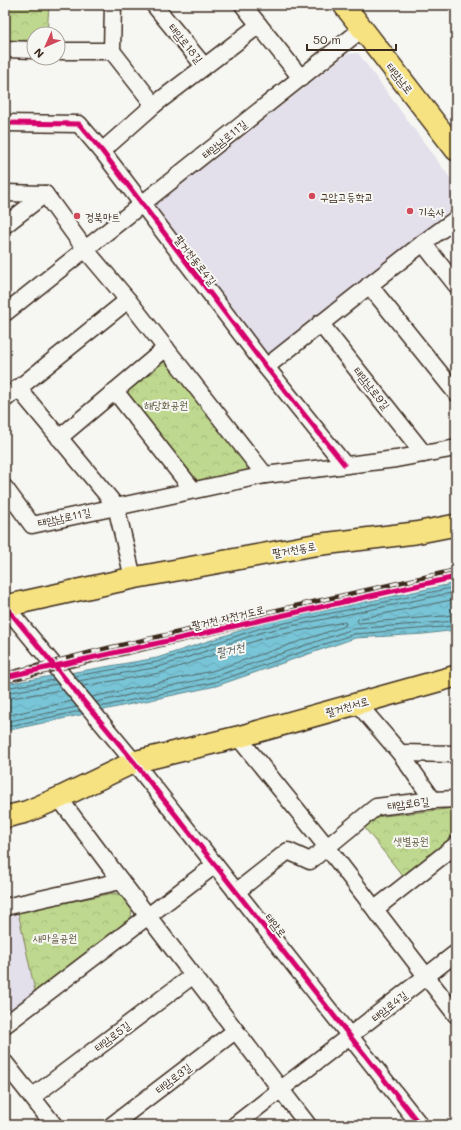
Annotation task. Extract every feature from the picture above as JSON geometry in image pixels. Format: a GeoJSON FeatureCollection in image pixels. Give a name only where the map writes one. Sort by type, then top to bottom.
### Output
{"type":"FeatureCollection","features":[{"type":"Feature","properties":{"kind":"main road","name":"태암남로"},"geometry":{"type":"LineString","coordinates":[[344,5],[456,150]]}},
{"type":"Feature","properties":{"kind":"main road","name":"팔거천동로"},"geometry":{"type":"LineString","coordinates":[[5,606],[133,578],[314,545],[415,533],[456,525]]}},
{"type":"Feature","properties":{"kind":"main road","name":"팔거천서로"},"geometry":{"type":"LineString","coordinates":[[5,817],[26,812],[59,798],[134,762],[238,737],[456,676]]}},
{"type":"Feature","properties":{"kind":"street"},"geometry":{"type":"LineString","coordinates":[[113,5],[112,51],[154,105]]}},
{"type":"Feature","properties":{"kind":"street","name":"태암로18길"},"geometry":{"type":"LineString","coordinates":[[154,5],[204,66],[259,25]]}},
{"type":"Feature","properties":{"kind":"street"},"geometry":{"type":"LineString","coordinates":[[243,5],[301,78]]}},
{"type":"Feature","properties":{"kind":"street","name":"태암남로11길"},"geometry":{"type":"LineString","coordinates":[[5,313],[362,29]]}},
{"type":"Feature","properties":{"kind":"street"},"geometry":{"type":"LineString","coordinates":[[5,49],[26,50]]}},
{"type":"Feature","properties":{"kind":"street"},"geometry":{"type":"LineString","coordinates":[[66,50],[112,51]]}},
{"type":"Feature","properties":{"kind":"street"},"geometry":{"type":"LineString","coordinates":[[102,151],[154,105],[204,66]]}},
{"type":"Feature","properties":{"kind":"street","name":"팔거천동로4길"},"geometry":{"type":"LineString","coordinates":[[5,123],[79,124],[102,151],[141,205],[266,367],[344,464]]}},
{"type":"Feature","properties":{"kind":"street"},"geometry":{"type":"LineString","coordinates":[[5,192],[45,194]]}},
{"type":"Feature","properties":{"kind":"street"},"geometry":{"type":"LineString","coordinates":[[5,225],[45,194]]}},
{"type":"Feature","properties":{"kind":"street"},"geometry":{"type":"LineString","coordinates":[[45,194],[85,249],[128,300],[265,475]]}},
{"type":"Feature","properties":{"kind":"street"},"geometry":{"type":"LineString","coordinates":[[266,367],[320,323],[456,219]]}},
{"type":"Feature","properties":{"kind":"street"},"geometry":{"type":"LineString","coordinates":[[423,243],[456,285]]}},
{"type":"Feature","properties":{"kind":"street"},"geometry":{"type":"LineString","coordinates":[[369,285],[456,393]]}},
{"type":"Feature","properties":{"kind":"street"},"geometry":{"type":"LineString","coordinates":[[5,399],[128,300]]}},
{"type":"Feature","properties":{"kind":"street","name":"태암남로9길"},"geometry":{"type":"LineString","coordinates":[[320,323],[424,454]]}},
{"type":"Feature","properties":{"kind":"street"},"geometry":{"type":"LineString","coordinates":[[59,438],[166,348]]}},
{"type":"Feature","properties":{"kind":"street"},"geometry":{"type":"LineString","coordinates":[[18,388],[116,506],[133,578]]}},
{"type":"Feature","properties":{"kind":"street"},"geometry":{"type":"LineString","coordinates":[[115,391],[193,490]]}},
{"type":"Feature","properties":{"kind":"street"},"geometry":{"type":"LineString","coordinates":[[116,506],[265,475],[344,464],[396,459],[456,448]]}},
{"type":"Feature","properties":{"kind":"street","name":"태암남로11길"},"geometry":{"type":"LineString","coordinates":[[5,488],[32,524],[116,506]]}},
{"type":"Feature","properties":{"kind":"street","name":"태암로"},"geometry":{"type":"LineString","coordinates":[[5,606],[134,762],[420,1125]]}},
{"type":"Feature","properties":{"kind":"street"},"geometry":{"type":"LineString","coordinates":[[357,703],[400,753],[433,800]]}},
{"type":"Feature","properties":{"kind":"street"},"geometry":{"type":"LineString","coordinates":[[238,737],[327,847],[456,1015]]}},
{"type":"Feature","properties":{"kind":"street"},"geometry":{"type":"LineString","coordinates":[[400,753],[456,754]]}},
{"type":"Feature","properties":{"kind":"street"},"geometry":{"type":"LineString","coordinates":[[59,798],[147,918],[308,1125]]}},
{"type":"Feature","properties":{"kind":"street","name":"태암로6길"},"geometry":{"type":"LineString","coordinates":[[236,892],[288,851],[310,861],[376,807],[433,800],[456,800]]}},
{"type":"Feature","properties":{"kind":"street"},"geometry":{"type":"LineString","coordinates":[[375,909],[456,845]]}},
{"type":"Feature","properties":{"kind":"street"},"geometry":{"type":"LineString","coordinates":[[5,1025],[215,865]]}},
{"type":"Feature","properties":{"kind":"street"},"geometry":{"type":"LineString","coordinates":[[5,907],[121,881]]}},
{"type":"Feature","properties":{"kind":"street","name":"태암로4길"},"geometry":{"type":"LineString","coordinates":[[351,1036],[456,953]]}},
{"type":"Feature","properties":{"kind":"street","name":"태암로5길"},"geometry":{"type":"LineString","coordinates":[[32,1097],[192,976]]}},
{"type":"Feature","properties":{"kind":"street","name":"태암로3길"},"geometry":{"type":"LineString","coordinates":[[112,1125],[235,1031]]}},
{"type":"Feature","properties":{"kind":"street"},"geometry":{"type":"LineString","coordinates":[[234,1125],[351,1036]]}},
{"type":"Feature","properties":{"kind":"street"},"geometry":{"type":"LineString","coordinates":[[5,1063],[54,1125]]}},
{"type":"Feature","properties":{"kind":"shaded area","name":"구암고등학교"},"geometry":{"type":"Polygon","coordinates":[[[358,53],[456,186],[456,206],[268,354],[152,208],[347,54],[358,53]]]}},
{"type":"Feature","properties":{"kind":"shaded area"},"geometry":{"type":"Polygon","coordinates":[[[18,912],[35,991],[5,1015],[5,915],[18,912]]]}},
{"type":"Feature","properties":{"kind":"green space"},"geometry":{"type":"Polygon","coordinates":[[[5,5],[49,5],[48,26],[26,26],[26,46],[5,45],[5,5]]]}},
{"type":"Feature","properties":{"kind":"green space","name":"해당화공원"},"geometry":{"type":"Polygon","coordinates":[[[158,361],[170,363],[247,459],[247,471],[201,484],[192,479],[128,401],[127,387],[158,361]]]}},
{"type":"Feature","properties":{"kind":"green space","name":"샛별공원"},"geometry":{"type":"Polygon","coordinates":[[[456,808],[456,841],[406,880],[364,827],[375,817],[456,808]]]}},
{"type":"Feature","properties":{"kind":"green space","name":"새마을공원"},"geometry":{"type":"Polygon","coordinates":[[[114,893],[124,896],[132,910],[130,923],[35,991],[18,912],[114,893]]]}},
{"type":"Feature","properties":{"kind":"water","name":"팔거천"},"geometry":{"type":"Polygon","coordinates":[[[456,583],[456,630],[424,634],[355,638],[216,686],[5,731],[5,684],[157,658],[260,624],[456,583]]]}},
{"type":"Feature","properties":{"kind":"railway"},"geometry":{"type":"LineString","coordinates":[[5,674],[108,648],[456,570]]}},
{"type":"Feature","properties":{"kind":"railway"},"geometry":{"type":"LineString","coordinates":[[5,681],[456,577]]}},
{"type":"Feature","properties":{"kind":"cycle path"},"geometry":{"type":"LineString","coordinates":[[5,123],[79,124],[102,151],[266,367],[344,464]]}},
{"type":"Feature","properties":{"kind":"cycle path","name":"팔거천 자전거도로"},"geometry":{"type":"LineString","coordinates":[[5,677],[456,577]]}},
{"type":"Feature","properties":{"kind":"cycle path"},"geometry":{"type":"LineString","coordinates":[[5,606],[134,762],[420,1125]]}},
{"type":"Feature","properties":{"kind":"place","name":"구암고등학교"},"geometry":{"type":"Point","coordinates":[312,196]}},
{"type":"Feature","properties":{"kind":"place","name":"기숙사"},"geometry":{"type":"Point","coordinates":[410,211]}},
{"type":"Feature","properties":{"kind":"place","name":"경북마트"},"geometry":{"type":"Point","coordinates":[77,216]}}]}
